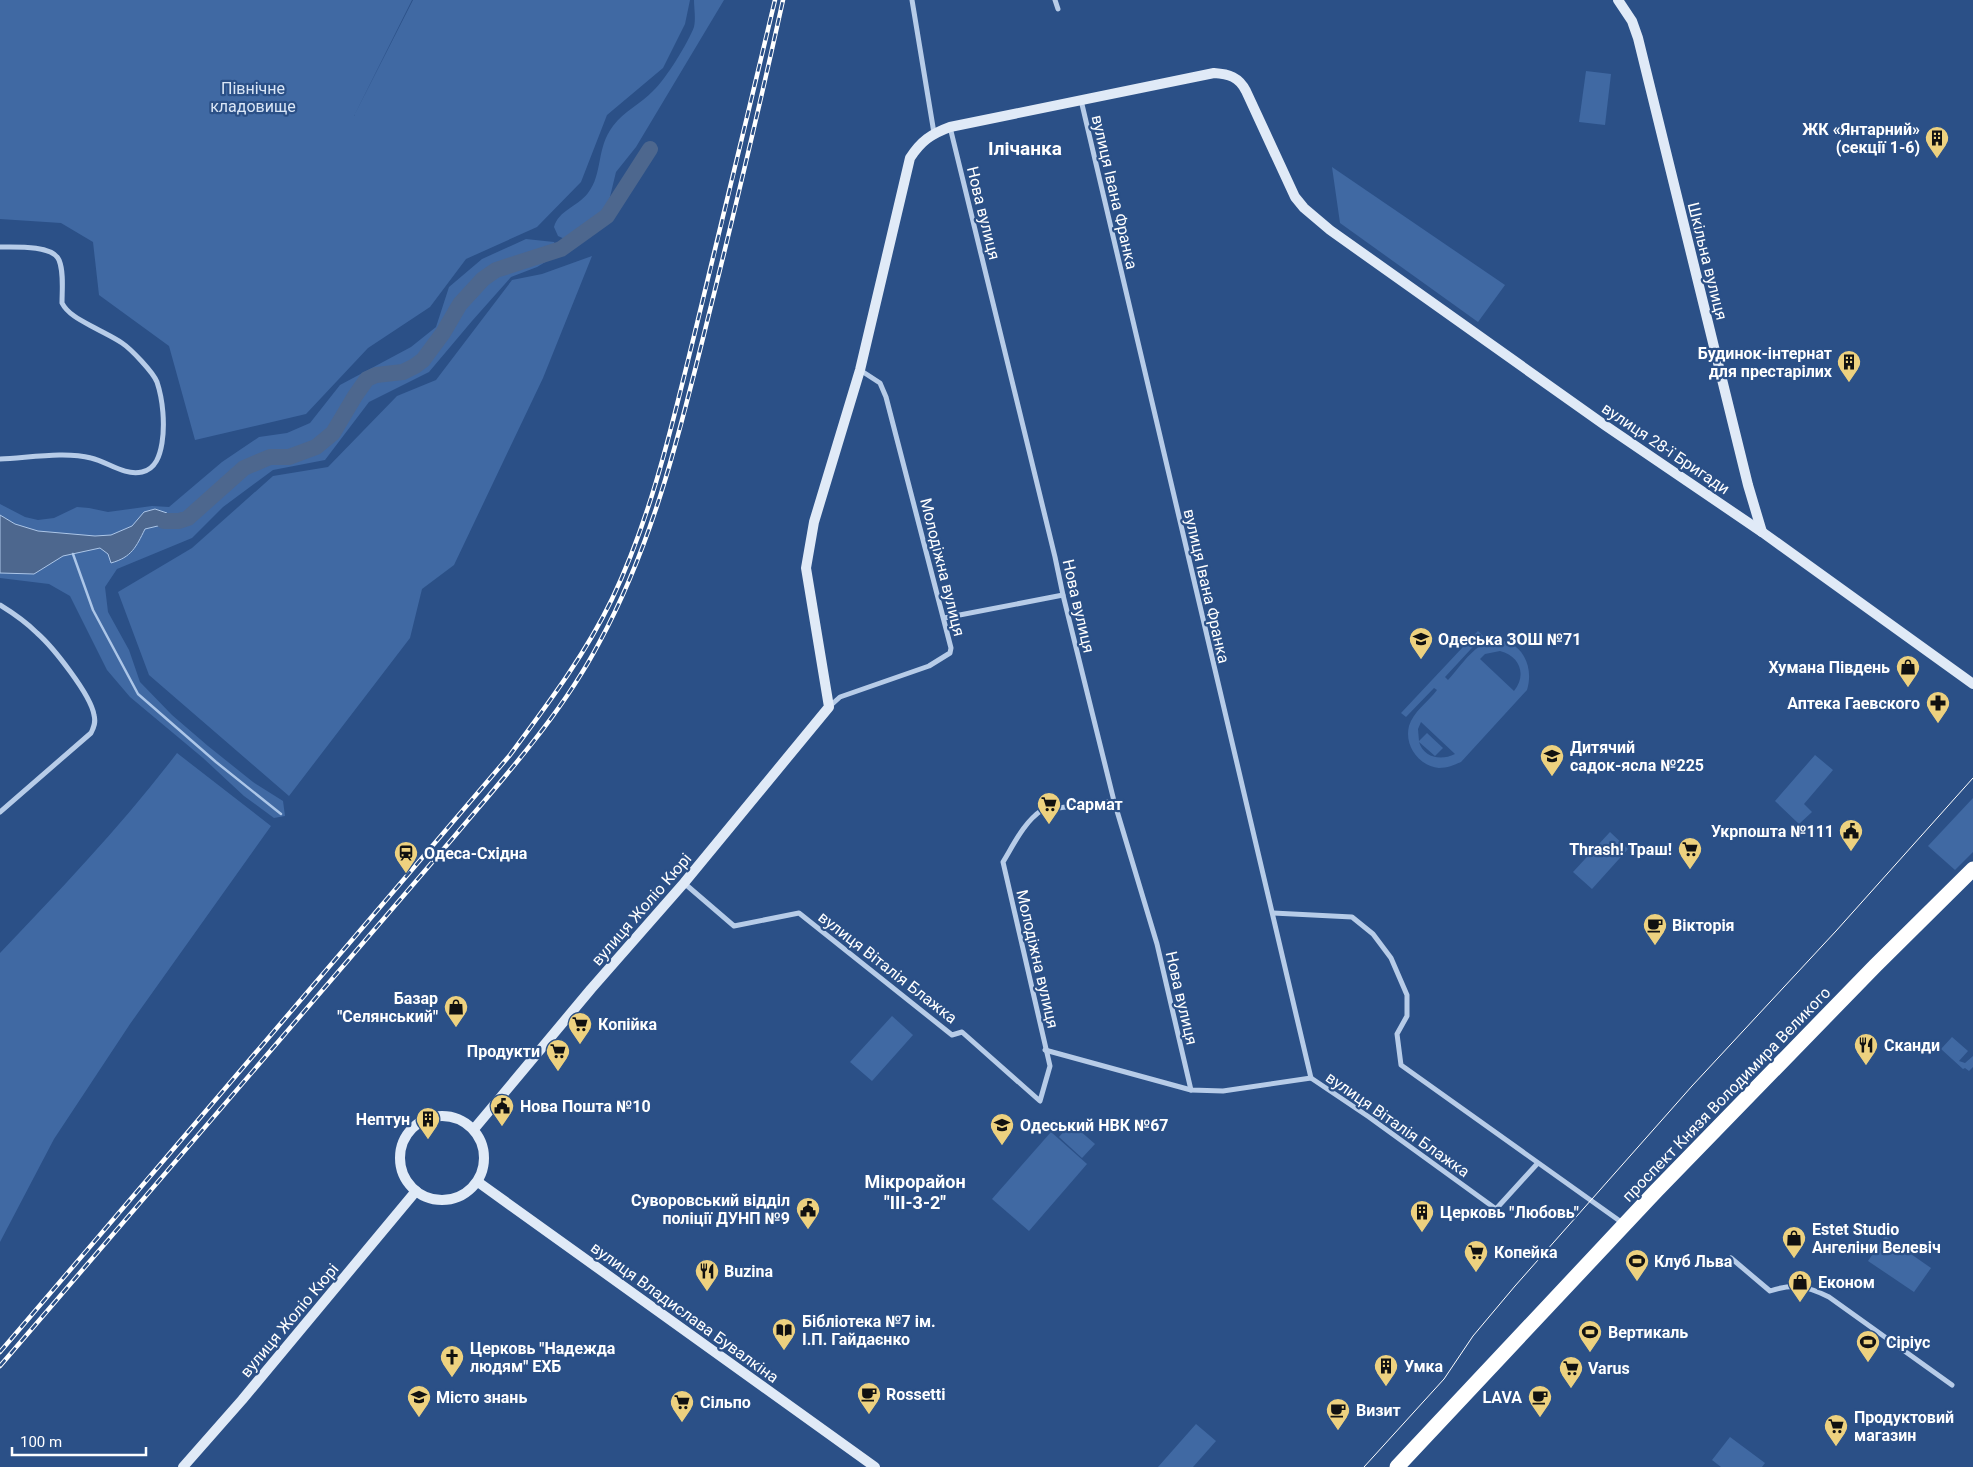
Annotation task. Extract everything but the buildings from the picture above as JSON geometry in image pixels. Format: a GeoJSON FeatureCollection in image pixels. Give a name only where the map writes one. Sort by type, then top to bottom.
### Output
{"type":"FeatureCollection","features":[{"type":"Feature","properties":{"kind":"highway","name":"проспект Князя Володимира Великого"},"geometry":{"type":"LineString","coordinates":[[1397,1467],[1624,1225],[1868,973],[1973,869]]}},
{"type":"Feature","properties":{"kind":"street"},"geometry":{"type":"LineString","coordinates":[[829,707],[806,568],[814,522],[860,370],[910,158],[917,148],[934,133],[912,0]]}},
{"type":"Feature","properties":{"kind":"street"},"geometry":{"type":"LineString","coordinates":[[1055,0],[1058,9]]}},
{"type":"Feature","properties":{"kind":"street","name":"Шкільна вулиця"},"geometry":{"type":"LineString","coordinates":[[1618,0],[1632,21],[1638,38],[1748,485],[1762,532]]}},
{"type":"Feature","properties":{"kind":"street","name":"вулиця 28-ї Бригади"},"geometry":{"type":"LineString","coordinates":[[934,133],[950,127],[1214,73],[1235,77],[1242,82],[1295,197],[1304,208],[1341,239],[1606,426],[1762,532],[1973,684]]}},
{"type":"Feature","properties":{"kind":"street","name":"вулиця Івана Франка"},"geometry":{"type":"LineString","coordinates":[[1081,100],[1311,1078]]}},
{"type":"Feature","properties":{"kind":"street","name":"Нова вулиця"},"geometry":{"type":"LineString","coordinates":[[950,127],[1053,548],[1062,595],[1114,801],[1156,944],[1191,1090]]}},
{"type":"Feature","properties":{"kind":"street"},"geometry":{"type":"LineString","coordinates":[[0,247],[47,250],[56,254],[60,264],[62,303],[65,308],[81,321],[123,343],[133,352],[156,381],[162,414],[163,434],[158,460],[145,471],[136,473],[123,471],[90,457],[68,456],[0,460]]}},
{"type":"Feature","properties":{"kind":"street","name":"Молодіжна вулиця"},"geometry":{"type":"LineString","coordinates":[[829,707],[840,697],[929,666],[947,655],[951,648],[886,397],[880,383],[860,370]]}},
{"type":"Feature","properties":{"kind":"street"},"geometry":{"type":"LineString","coordinates":[[944,618],[1062,595]]}},
{"type":"Feature","properties":{"kind":"street"},"geometry":{"type":"LineString","coordinates":[[0,604],[38,633],[81,687],[92,705],[95,720],[90,733],[0,812]]}},
{"type":"Feature","properties":{"kind":"street","name":"вулиця Жоліо Кюрі"},"geometry":{"type":"LineString","coordinates":[[474,1129],[684,883],[829,707]]}},
{"type":"Feature","properties":{"kind":"street","name":"Молодіжна вулиця"},"geometry":{"type":"LineString","coordinates":[[1045,1050],[1003,862],[1035,814],[1042,810],[1114,801]]}},
{"type":"Feature","properties":{"kind":"street","name":"вулиця Віталія Блажка"},"geometry":{"type":"LineString","coordinates":[[684,883],[734,926],[799,913],[952,1035],[962,1032],[1040,1101],[1050,1066],[1045,1050]]}},
{"type":"Feature","properties":{"kind":"street"},"geometry":{"type":"LineString","coordinates":[[1273,912],[1352,917],[1373,934],[1391,958],[1407,996],[1407,1016],[1396,1034],[1401,1065],[1624,1225]]}},
{"type":"Feature","properties":{"kind":"street","name":"вулиця Віталія Блажка"},"geometry":{"type":"LineString","coordinates":[[1045,1050],[1191,1090],[1223,1091],[1311,1078],[1369,1117],[1496,1209],[1537,1164]]}},
{"type":"Feature","properties":{"kind":"street"},"geometry":{"type":"LineString","coordinates":[[436,1116],[450,1116],[463,1120],[474,1129],[482,1141],[485,1155],[484,1169],[478,1182],[468,1192],[456,1198],[442,1200],[428,1198],[416,1191],[406,1180],[401,1168],[400,1154],[406,1134],[422,1120],[436,1116]]}},
{"type":"Feature","properties":{"kind":"street","name":"вулиця Владислава Бувалкіна"},"geometry":{"type":"LineString","coordinates":[[478,1182],[875,1467]]}},
{"type":"Feature","properties":{"kind":"street","name":"вулиця Жоліо Кюрі"},"geometry":{"type":"LineString","coordinates":[[183,1467],[242,1400],[416,1191]]}},
{"type":"Feature","properties":{"kind":"street"},"geometry":{"type":"LineString","coordinates":[[1731,1258],[1770,1291],[1783,1287],[1798,1286],[1812,1288],[1829,1297],[1952,1384]]}},
{"type":"Feature","properties":{"kind":"green space","name":"Північне кладовище"},"geometry":{"type":"Polygon","coordinates":[[[0,0],[412,0],[354,116],[413,0],[690,0],[685,24],[663,68],[607,115],[581,182],[537,227],[466,259],[430,307],[368,348],[306,414],[195,440],[169,346],[99,295],[93,242],[61,223],[0,219],[0,0]]]}},
{"type":"Feature","properties":{"kind":"green space"},"geometry":{"type":"Polygon","coordinates":[[[694,0],[724,0],[636,147],[616,172],[608,205],[576,235],[567,240],[558,236],[554,227],[556,221],[583,198],[593,186],[604,143],[613,126],[622,116],[648,96],[670,70],[682,51],[694,27],[694,0]]]}},
{"type":"Feature","properties":{"kind":"green space"},"geometry":{"type":"Polygon","coordinates":[[[1586,71],[1611,74],[1605,125],[1579,122],[1586,71]]]}},
{"type":"Feature","properties":{"kind":"green space"},"geometry":{"type":"Polygon","coordinates":[[[1332,167],[1505,285],[1478,322],[1340,223],[1332,167]]]}},
{"type":"Feature","properties":{"kind":"green space"},"geometry":{"type":"Polygon","coordinates":[[[526,239],[554,242],[559,254],[537,267],[511,277],[429,372],[369,402],[325,460],[273,470],[223,507],[192,538],[117,569],[105,587],[108,612],[129,650],[140,682],[172,715],[208,746],[253,782],[283,801],[285,816],[274,818],[244,796],[203,758],[130,697],[107,670],[70,596],[49,584],[0,578],[0,504],[25,517],[38,520],[54,518],[77,507],[108,512],[152,506],[169,507],[222,462],[259,437],[287,433],[310,423],[340,385],[411,347],[436,327],[449,287],[482,259],[526,239]]]}},
{"type":"Feature","properties":{"kind":"green space"},"geometry":{"type":"Polygon","coordinates":[[[592,256],[543,378],[454,565],[422,589],[410,638],[289,796],[149,675],[118,592],[192,548],[273,476],[328,467],[397,396],[436,380],[512,280],[542,274],[592,256]]]}},
{"type":"Feature","properties":{"kind":"green space"},"geometry":{"type":"Polygon","coordinates":[[[1478,631],[1483,636],[1445,677],[1448,680],[1467,657],[1480,646],[1491,641],[1511,644],[1524,657],[1528,667],[1529,678],[1527,690],[1461,762],[1439,768],[1419,759],[1411,748],[1408,733],[1411,721],[1437,690],[1434,688],[1406,717],[1401,713],[1478,631]],[[1500,651],[1485,654],[1480,659],[1514,691],[1520,679],[1519,667],[1512,657],[1500,651]],[[1421,722],[1418,729],[1419,741],[1427,733],[1443,748],[1435,756],[1419,742],[1425,752],[1434,757],[1455,754],[1421,722]]]}},
{"type":"Feature","properties":{"kind":"green space"},"geometry":{"type":"Polygon","coordinates":[[[177,753],[271,826],[130,1024],[54,1139],[0,1242],[0,953],[113,831],[177,753]]]}},
{"type":"Feature","properties":{"kind":"green space"},"geometry":{"type":"Polygon","coordinates":[[[1815,755],[1833,770],[1804,804],[1812,812],[1799,824],[1775,801],[1815,755]]]}},
{"type":"Feature","properties":{"kind":"green space"},"geometry":{"type":"Polygon","coordinates":[[[1973,798],[1973,852],[1955,870],[1928,846],[1973,798]]]}},
{"type":"Feature","properties":{"kind":"green space"},"geometry":{"type":"Polygon","coordinates":[[[1610,832],[1628,849],[1592,889],[1573,872],[1610,832]]]}},
{"type":"Feature","properties":{"kind":"green space"},"geometry":{"type":"Polygon","coordinates":[[[892,1016],[913,1035],[872,1081],[850,1062],[892,1016]]]}},
{"type":"Feature","properties":{"kind":"green space"},"geometry":{"type":"Polygon","coordinates":[[[1952,1037],[1968,1051],[1959,1061],[1965,1063],[1973,1056],[1973,1067],[1969,1071],[1965,1068],[1963,1069],[1941,1049],[1952,1037]]]}},
{"type":"Feature","properties":{"kind":"green space"},"geometry":{"type":"Polygon","coordinates":[[[1071,1123],[1095,1144],[1082,1158],[1059,1137],[1071,1123]]]}},
{"type":"Feature","properties":{"kind":"green space"},"geometry":{"type":"Polygon","coordinates":[[[1051,1132],[1087,1164],[1029,1231],[992,1199],[1051,1132]]]}},
{"type":"Feature","properties":{"kind":"green space"},"geometry":{"type":"Polygon","coordinates":[[[1885,1236],[1931,1268],[1914,1292],[1868,1261],[1885,1236]]]}},
{"type":"Feature","properties":{"kind":"green space"},"geometry":{"type":"Polygon","coordinates":[[[1196,1424],[1216,1441],[1193,1467],[1158,1467],[1196,1424]]]}},
{"type":"Feature","properties":{"kind":"green space"},"geometry":{"type":"Polygon","coordinates":[[[1730,1437],[1765,1463],[1762,1467],[1721,1467],[1712,1460],[1730,1437]]]}},
{"type":"Feature","properties":{"kind":"shaded area"},"geometry":{"type":"Polygon","coordinates":[[[155,509],[167,513],[162,525],[145,529],[129,554],[118,561],[111,563],[108,554],[100,548],[63,556],[34,574],[0,573],[0,515],[15,524],[38,531],[95,536],[111,535],[132,526],[144,512],[155,509]]]}},
{"type":"Feature","properties":{"kind":"waterway"},"geometry":{"type":"LineString","coordinates":[[164,521],[179,521],[188,518],[244,468],[270,457],[289,457],[316,447],[333,433],[367,379],[376,375],[403,372],[423,360],[443,333],[460,304],[483,279],[496,270],[561,249],[607,216],[650,149]]}},
{"type":"Feature","properties":{"kind":"waterway"},"geometry":{"type":"LineString","coordinates":[[73,554],[93,610],[138,694],[216,762],[281,814]]}},
{"type":"Feature","properties":{"kind":"tram line"},"geometry":{"type":"LineString","coordinates":[[1364,1467],[1444,1379],[1473,1336],[1515,1286],[1692,1086],[1836,931],[1973,778]]}},
{"type":"Feature","properties":{"kind":"railway"},"geometry":{"type":"LineString","coordinates":[[0,1352],[510,755],[565,679],[590,640],[612,599],[626,567],[639,535],[660,469],[678,403],[775,0]]}},
{"type":"Feature","properties":{"kind":"railway"},"geometry":{"type":"LineString","coordinates":[[0,1366],[492,791],[550,720],[584,670],[618,605],[635,567],[675,448],[716,285],[783,0]]}},
{"type":"Feature","properties":{"kind":"place","name":"ЖК «Янтарний» (секції 1-6)"},"geometry":{"type":"Point","coordinates":[1937,159]}},
{"type":"Feature","properties":{"kind":"place","name":"Будинок-інтернат для престарілих"},"geometry":{"type":"Point","coordinates":[1849,383]}},
{"type":"Feature","properties":{"kind":"place","name":"Одеська ЗОШ №71"},"geometry":{"type":"Point","coordinates":[1421,660]}},
{"type":"Feature","properties":{"kind":"place","name":"Хумана Південь"},"geometry":{"type":"Point","coordinates":[1908,688]}},
{"type":"Feature","properties":{"kind":"place","name":"Аптека Гаевского"},"geometry":{"type":"Point","coordinates":[1938,724]}},
{"type":"Feature","properties":{"kind":"place","name":"Дитячий садок-ясла №225"},"geometry":{"type":"Point","coordinates":[1552,777]}},
{"type":"Feature","properties":{"kind":"place","name":"Сармат"},"geometry":{"type":"Point","coordinates":[1049,825]}},
{"type":"Feature","properties":{"kind":"place","name":"Укрпошта №111"},"geometry":{"type":"Point","coordinates":[1851,852]}},
{"type":"Feature","properties":{"kind":"place","name":"Thrash! Траш!"},"geometry":{"type":"Point","coordinates":[1690,870]}},
{"type":"Feature","properties":{"kind":"place","name":"Одеса-Східна"},"geometry":{"type":"Point","coordinates":[406,874]}},
{"type":"Feature","properties":{"kind":"place","name":"Вікторія"},"geometry":{"type":"Point","coordinates":[1655,946]}},
{"type":"Feature","properties":{"kind":"place","name":"Базар \"Селянський\""},"geometry":{"type":"Point","coordinates":[456,1028]}},
{"type":"Feature","properties":{"kind":"place","name":"Копійка"},"geometry":{"type":"Point","coordinates":[580,1045]}},
{"type":"Feature","properties":{"kind":"place","name":"Сканди"},"geometry":{"type":"Point","coordinates":[1866,1066]}},
{"type":"Feature","properties":{"kind":"place","name":"Продукти"},"geometry":{"type":"Point","coordinates":[558,1072]}},
{"type":"Feature","properties":{"kind":"place","name":"Нова Пошта №10"},"geometry":{"type":"Point","coordinates":[502,1127]}},
{"type":"Feature","properties":{"kind":"place","name":"Нептун"},"geometry":{"type":"Point","coordinates":[428,1140]}},
{"type":"Feature","properties":{"kind":"place","name":"Одеський НВК №67"},"geometry":{"type":"Point","coordinates":[1002,1146]}},
{"type":"Feature","properties":{"kind":"place","name":"Суворовський відділ поліції ДУНП №9"},"geometry":{"type":"Point","coordinates":[808,1230]}},
{"type":"Feature","properties":{"kind":"place","name":"Церковь \"Любовь\""},"geometry":{"type":"Point","coordinates":[1422,1233]}},
{"type":"Feature","properties":{"kind":"place","name":"Estet Studio Ангеліни Велевіч"},"geometry":{"type":"Point","coordinates":[1794,1259]}},
{"type":"Feature","properties":{"kind":"place","name":"Копейка"},"geometry":{"type":"Point","coordinates":[1476,1273]}},
{"type":"Feature","properties":{"kind":"place","name":"Клуб Льва"},"geometry":{"type":"Point","coordinates":[1637,1282]}},
{"type":"Feature","properties":{"kind":"place","name":"Buzina"},"geometry":{"type":"Point","coordinates":[707,1292]}},
{"type":"Feature","properties":{"kind":"place","name":"Економ"},"geometry":{"type":"Point","coordinates":[1800,1303]}},
{"type":"Feature","properties":{"kind":"place","name":"Бібліотека №7 ім. І.П. Гайдаєнко"},"geometry":{"type":"Point","coordinates":[784,1351]}},
{"type":"Feature","properties":{"kind":"place","name":"Вертикаль"},"geometry":{"type":"Point","coordinates":[1590,1353]}},
{"type":"Feature","properties":{"kind":"place","name":"Сіріус"},"geometry":{"type":"Point","coordinates":[1868,1363]}},
{"type":"Feature","properties":{"kind":"place","name":"Церковь \"Надежда людям\" ЕХБ"},"geometry":{"type":"Point","coordinates":[452,1378]}},
{"type":"Feature","properties":{"kind":"place","name":"Умка"},"geometry":{"type":"Point","coordinates":[1386,1387]}},
{"type":"Feature","properties":{"kind":"place","name":"Varus"},"geometry":{"type":"Point","coordinates":[1571,1389]}},
{"type":"Feature","properties":{"kind":"place","name":"Rossetti"},"geometry":{"type":"Point","coordinates":[869,1415]}},
{"type":"Feature","properties":{"kind":"place","name":"Місто знань"},"geometry":{"type":"Point","coordinates":[419,1418]}},
{"type":"Feature","properties":{"kind":"place","name":"LAVA"},"geometry":{"type":"Point","coordinates":[1540,1418]}},
{"type":"Feature","properties":{"kind":"place","name":"Сільпо"},"geometry":{"type":"Point","coordinates":[682,1423]}},
{"type":"Feature","properties":{"kind":"place","name":"Визит"},"geometry":{"type":"Point","coordinates":[1338,1431]}},
{"type":"Feature","properties":{"kind":"place","name":"Продуктовий магазин"},"geometry":{"type":"Point","coordinates":[1836,1447]}},
{"type":"Feature","properties":{"kind":"district","name":"Ілічанка"},"geometry":{"type":"Point","coordinates":[1025,148]}},
{"type":"Feature","properties":{"kind":"district","name":"Мікрорайон \"ІІІ-3-2\""},"geometry":{"type":"Point","coordinates":[915,1192]}}]}
